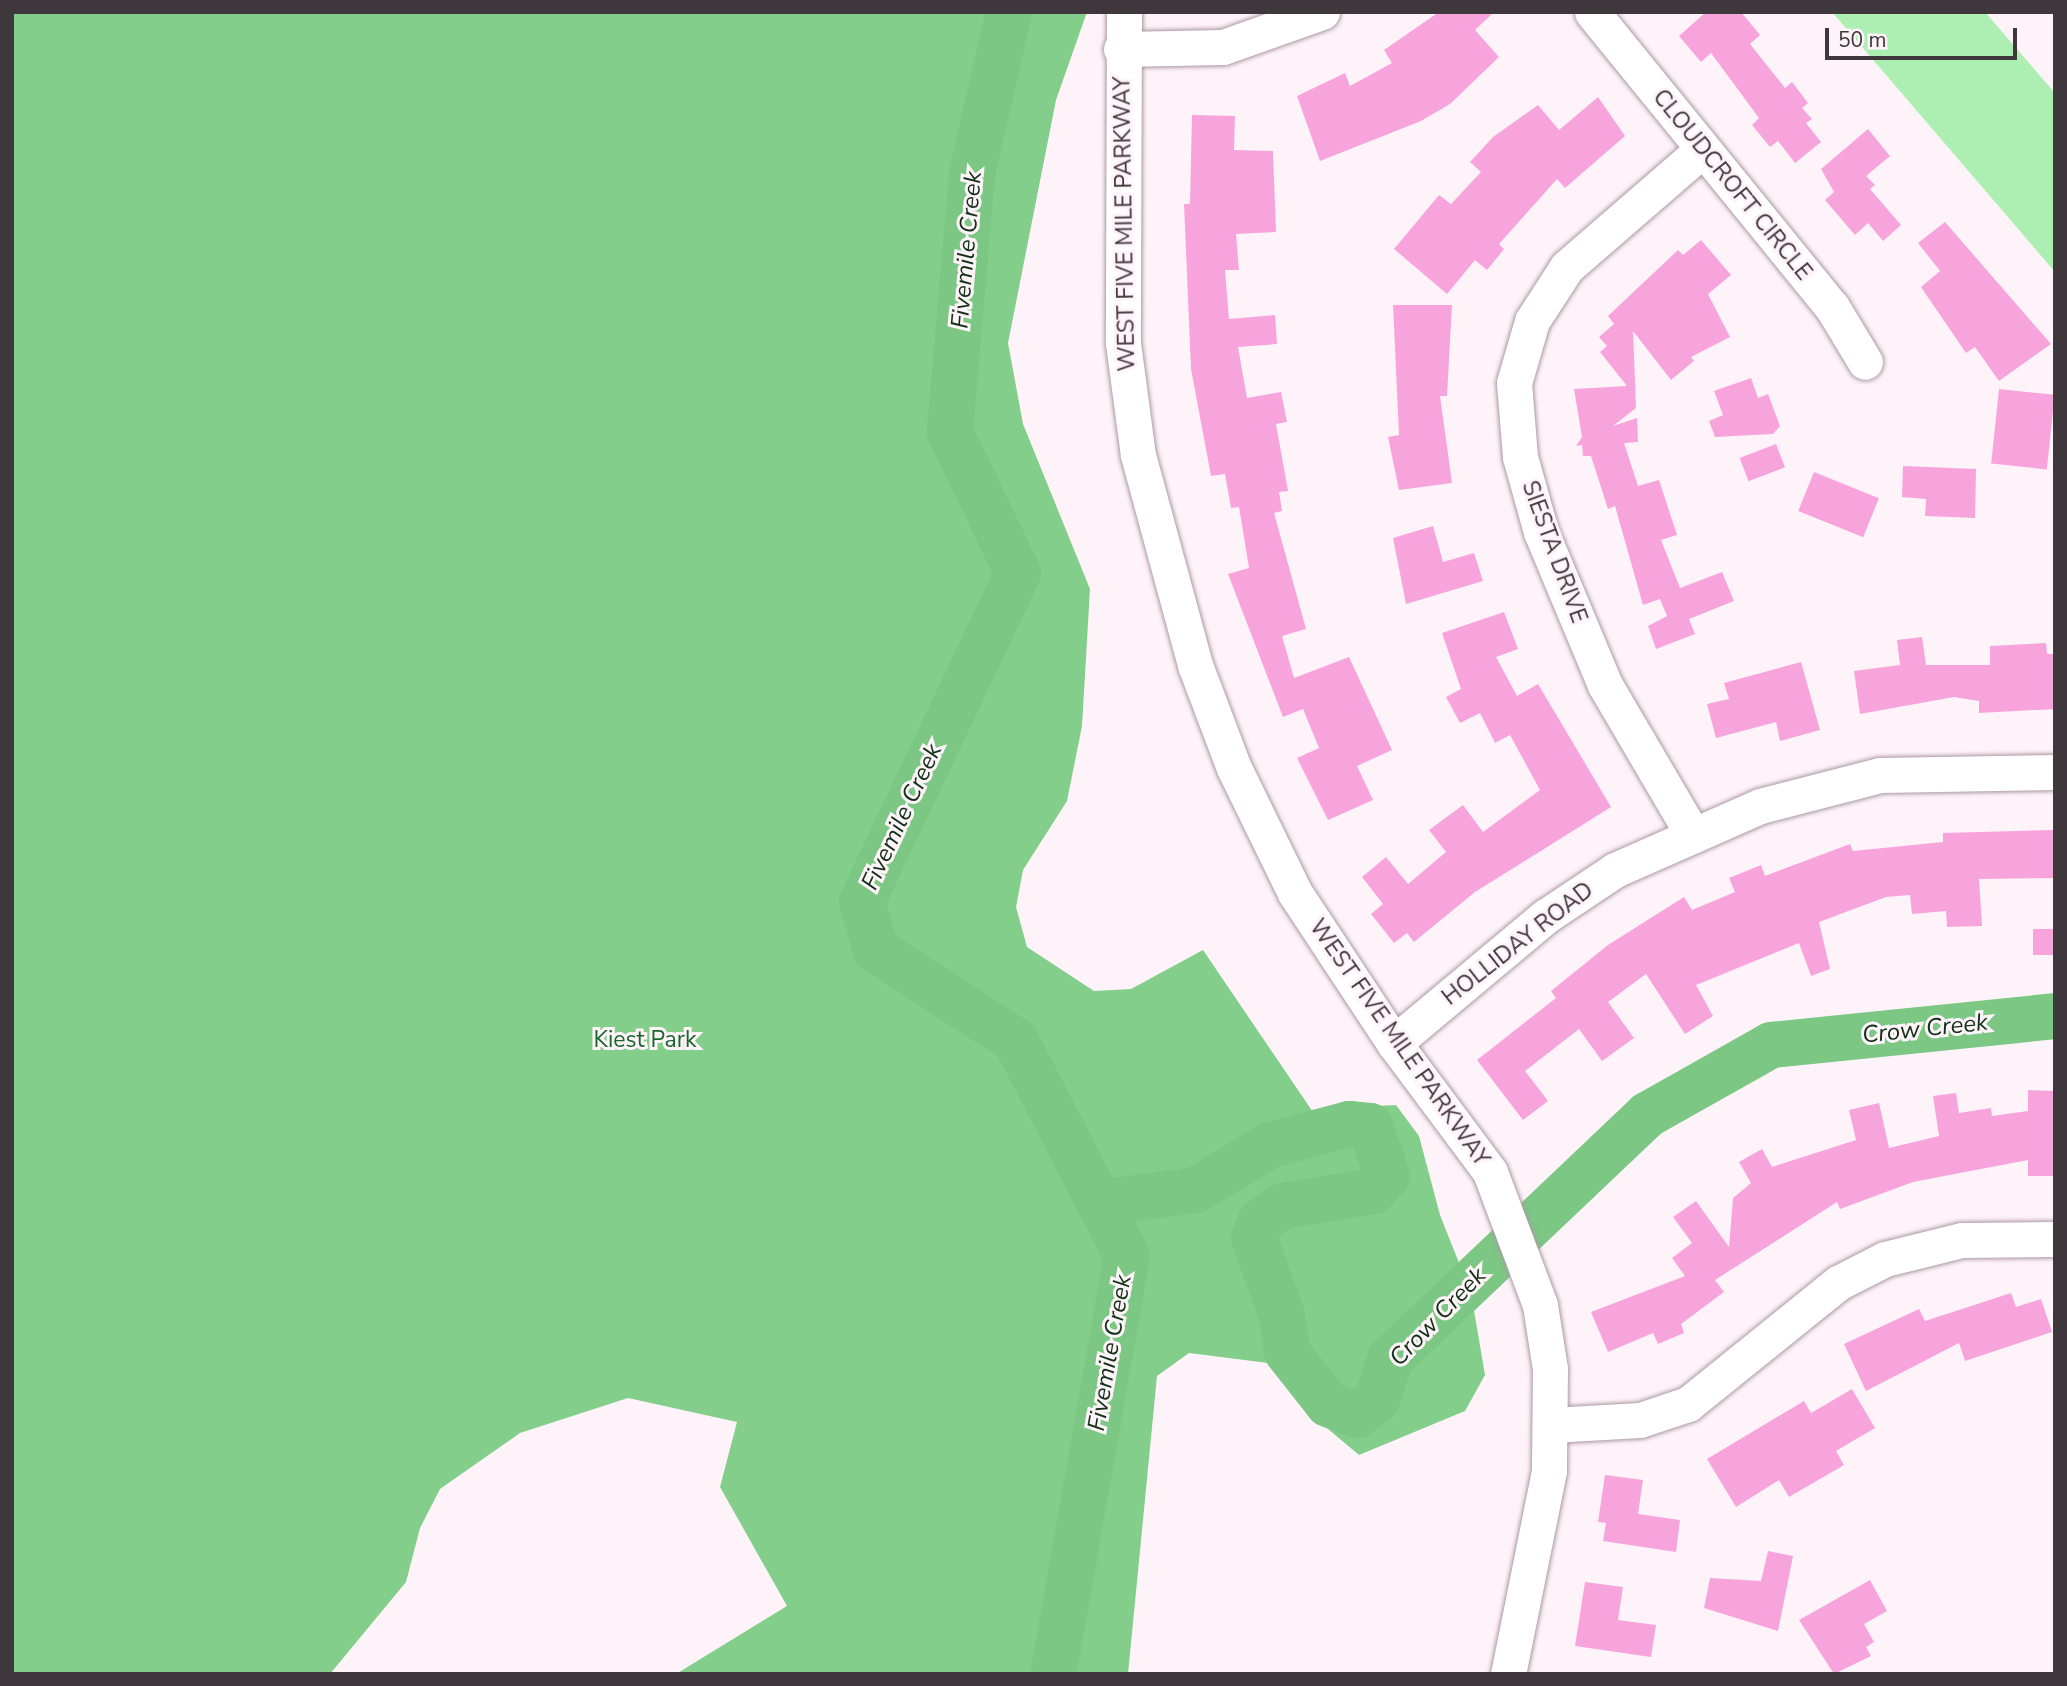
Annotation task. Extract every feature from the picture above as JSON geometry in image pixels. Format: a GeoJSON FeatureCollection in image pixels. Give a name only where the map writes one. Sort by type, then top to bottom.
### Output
{"type":"FeatureCollection","features":[{"type":"Feature","properties":{"kind":"street","name":"WEST FIVE MILE PARKWAY"},"geometry":{"type":"LineString","coordinates":[[1124,12],[1121,49],[1123,343],[1138,455],[1161,557],[1195,665],[1261,826],[1295,893],[1394,1043],[1490,1172],[1540,1304],[1551,1425],[1549,1471],[1508,1674]]}},
{"type":"Feature","properties":{"kind":"street"},"geometry":{"type":"LineString","coordinates":[[1121,49],[1223,47],[1322,12]]}},
{"type":"Feature","properties":{"kind":"street","name":"CLOUDCROFT CIRCLE"},"geometry":{"type":"LineString","coordinates":[[1592,12],[1832,307],[1866,362]]}},
{"type":"Feature","properties":{"kind":"street","name":"SIESTA DRIVE"},"geometry":{"type":"LineString","coordinates":[[1693,835],[1605,685],[1541,532],[1520,457],[1514,383],[1532,321],[1567,267],[1702,150]]}},
{"type":"Feature","properties":{"kind":"street","name":"HOLLIDAY ROAD"},"geometry":{"type":"LineString","coordinates":[[1394,1043],[1546,916],[1615,870],[1760,806],[1880,775],[2055,772]]}},
{"type":"Feature","properties":{"kind":"street"},"geometry":{"type":"LineString","coordinates":[[1551,1425],[1640,1420],[1688,1404],[1838,1283],[1885,1259],[1962,1240],[2055,1239]]}},
{"type":"Feature","properties":{"kind":"green space","name":"Kiest Park"},"geometry":{"type":"Polygon","coordinates":[[[12,12],[1087,12],[1056,100],[1008,343],[1023,424],[1090,589],[1082,726],[1067,801],[1023,870],[1016,907],[1027,947],[1094,991],[1131,989],[1203,950],[1317,1118],[1355,1107],[1396,1105],[1419,1136],[1440,1215],[1471,1293],[1485,1375],[1465,1411],[1359,1455],[1328,1429],[1275,1364],[1189,1353],[1157,1376],[1128,1674],[676,1674],[787,1606],[720,1487],[737,1422],[628,1398],[520,1433],[440,1489],[420,1528],[406,1582],[330,1674],[12,1674],[12,12]]]}},
{"type":"Feature","properties":{"kind":"green space"},"geometry":{"type":"Polygon","coordinates":[[[1832,12],[1985,12],[2055,93],[2055,272],[1832,12]]]}},
{"type":"Feature","properties":{"kind":"building"},"geometry":{"type":"Polygon","coordinates":[[[1439,12],[1494,12],[1475,30],[1499,57],[1450,104],[1421,121],[1320,161],[1297,96],[1345,73],[1350,86],[1392,63],[1384,50],[1439,12]]]}},
{"type":"Feature","properties":{"kind":"building"},"geometry":{"type":"Polygon","coordinates":[[[1706,12],[1741,12],[1760,35],[1750,44],[1785,88],[1792,82],[1808,103],[1802,108],[1812,119],[1806,123],[1821,142],[1795,163],[1778,141],[1770,147],[1752,125],[1759,118],[1711,53],[1701,62],[1679,36],[1706,12]]]}},
{"type":"Feature","properties":{"kind":"building"},"geometry":{"type":"Polygon","coordinates":[[[1598,97],[1625,136],[1565,188],[1557,179],[1499,244],[1504,249],[1487,270],[1475,260],[1447,294],[1394,249],[1439,195],[1451,204],[1481,172],[1470,162],[1493,137],[1538,105],[1559,130],[1598,97]]]}},
{"type":"Feature","properties":{"kind":"building"},"geometry":{"type":"Polygon","coordinates":[[[1192,115],[1235,116],[1234,150],[1273,151],[1276,232],[1236,234],[1239,270],[1225,270],[1229,319],[1275,315],[1277,344],[1238,347],[1247,398],[1281,392],[1287,422],[1276,424],[1288,491],[1279,492],[1282,511],[1274,513],[1306,629],[1282,636],[1294,678],[1349,657],[1392,750],[1357,766],[1373,800],[1328,820],[1297,758],[1319,748],[1303,709],[1283,717],[1228,574],[1249,568],[1239,507],[1231,508],[1225,474],[1211,476],[1191,369],[1184,204],[1190,204],[1192,115]]]}},
{"type":"Feature","properties":{"kind":"building"},"geometry":{"type":"Polygon","coordinates":[[[1868,129],[1890,156],[1866,176],[1875,185],[1870,189],[1901,225],[1883,241],[1868,223],[1855,235],[1825,200],[1834,192],[1821,169],[1868,129]]]}},
{"type":"Feature","properties":{"kind":"building"},"geometry":{"type":"Polygon","coordinates":[[[1945,222],[2051,344],[1999,381],[1975,347],[1966,353],[1921,287],[1940,271],[1918,243],[1945,222]]]}},
{"type":"Feature","properties":{"kind":"building"},"geometry":{"type":"Polygon","coordinates":[[[1701,240],[1731,275],[1708,294],[1730,337],[1691,357],[1694,361],[1671,380],[1633,331],[1636,408],[1613,426],[1637,418],[1638,442],[1624,443],[1638,486],[1659,480],[1677,535],[1661,540],[1680,588],[1722,572],[1734,601],[1689,619],[1695,634],[1656,649],[1648,626],[1667,616],[1660,599],[1643,605],[1615,506],[1608,509],[1591,456],[1583,456],[1582,445],[1576,446],[1582,437],[1574,389],[1627,386],[1600,352],[1607,346],[1599,337],[1614,324],[1608,316],[1678,250],[1683,255],[1701,240]]]}},
{"type":"Feature","properties":{"kind":"building"},"geometry":{"type":"Polygon","coordinates":[[[1393,305],[1452,305],[1447,396],[1440,396],[1452,483],[1399,490],[1388,437],[1399,435],[1393,305]]]}},
{"type":"Feature","properties":{"kind":"building"},"geometry":{"type":"Polygon","coordinates":[[[1751,378],[1758,398],[1768,394],[1780,426],[1773,434],[1715,437],[1709,421],[1723,415],[1714,391],[1751,378]]]}},
{"type":"Feature","properties":{"kind":"building"},"geometry":{"type":"Polygon","coordinates":[[[1999,389],[2055,395],[2047,469],[1991,464],[1999,389]]]}},
{"type":"Feature","properties":{"kind":"building"},"geometry":{"type":"Polygon","coordinates":[[[1776,444],[1785,467],[1749,481],[1740,458],[1776,444]]]}},
{"type":"Feature","properties":{"kind":"building"},"geometry":{"type":"Polygon","coordinates":[[[1903,466],[1976,469],[1975,518],[1925,516],[1926,499],[1902,497],[1903,466]]]}},
{"type":"Feature","properties":{"kind":"building"},"geometry":{"type":"Polygon","coordinates":[[[1814,472],[1879,498],[1863,537],[1798,511],[1814,472]]]}},
{"type":"Feature","properties":{"kind":"building"},"geometry":{"type":"Polygon","coordinates":[[[1433,526],[1443,562],[1474,553],[1483,581],[1406,604],[1393,538],[1433,526]]]}},
{"type":"Feature","properties":{"kind":"building"},"geometry":{"type":"Polygon","coordinates":[[[1504,612],[1518,649],[1496,657],[1517,696],[1538,684],[1611,807],[1475,892],[1414,942],[1407,933],[1394,943],[1371,914],[1383,904],[1362,877],[1386,857],[1408,884],[1446,852],[1429,830],[1463,805],[1483,832],[1540,790],[1510,735],[1495,743],[1480,713],[1460,723],[1446,697],[1461,689],[1442,633],[1504,612]]]}},
{"type":"Feature","properties":{"kind":"building"},"geometry":{"type":"Polygon","coordinates":[[[1922,637],[1926,665],[1990,665],[1990,646],[2046,643],[2047,654],[2055,654],[2055,709],[1979,713],[1979,701],[1954,697],[1860,714],[1854,671],[1900,665],[1897,640],[1922,637]]]}},
{"type":"Feature","properties":{"kind":"building"},"geometry":{"type":"Polygon","coordinates":[[[1801,662],[1820,730],[1780,741],[1776,722],[1716,738],[1707,704],[1729,699],[1724,683],[1801,662]]]}},
{"type":"Feature","properties":{"kind":"building"},"geometry":{"type":"Polygon","coordinates":[[[2055,830],[2055,878],[1979,879],[1982,926],[1947,927],[1946,911],[1912,914],[1910,895],[1886,897],[1819,922],[1830,969],[1811,976],[1799,943],[1696,985],[1713,1016],[1685,1034],[1646,974],[1608,1002],[1634,1038],[1602,1061],[1579,1029],[1525,1071],[1548,1101],[1523,1120],[1477,1060],[1556,998],[1551,991],[1608,945],[1684,897],[1692,910],[1735,892],[1729,878],[1761,865],[1765,876],[1850,844],[1853,851],[1943,842],[1943,833],[2055,830]]]}},
{"type":"Feature","properties":{"kind":"building"},"geometry":{"type":"Polygon","coordinates":[[[2033,929],[2055,929],[2055,955],[2033,955],[2033,929]]]}},
{"type":"Feature","properties":{"kind":"building"},"geometry":{"type":"Polygon","coordinates":[[[2028,1090],[2055,1091],[2055,1176],[2028,1176],[2028,1160],[1913,1182],[1840,1209],[1837,1202],[1715,1280],[1724,1292],[1681,1324],[1684,1333],[1658,1344],[1653,1333],[1608,1352],[1591,1312],[1685,1276],[1672,1258],[1692,1243],[1673,1217],[1696,1201],[1729,1247],[1733,1198],[1751,1183],[1739,1162],[1762,1149],[1772,1167],[1856,1140],[1849,1110],[1879,1103],[1889,1148],[1939,1136],[1933,1096],[1956,1093],[1959,1113],[1991,1108],[1992,1116],[2028,1111],[2028,1090]]]}},
{"type":"Feature","properties":{"kind":"building"},"geometry":{"type":"Polygon","coordinates":[[[2011,1293],[2016,1307],[2041,1299],[2052,1332],[1965,1361],[1959,1343],[1866,1391],[1844,1344],[1919,1309],[1925,1321],[2011,1293]]]}},
{"type":"Feature","properties":{"kind":"building"},"geometry":{"type":"Polygon","coordinates":[[[1852,1389],[1875,1428],[1836,1451],[1844,1465],[1789,1497],[1779,1480],[1736,1507],[1707,1459],[1804,1401],[1811,1413],[1852,1389]]]}},
{"type":"Feature","properties":{"kind":"building"},"geometry":{"type":"Polygon","coordinates":[[[1605,1475],[1643,1480],[1638,1514],[1680,1520],[1676,1552],[1603,1541],[1606,1523],[1598,1522],[1605,1475]]]}},
{"type":"Feature","properties":{"kind":"building"},"geometry":{"type":"Polygon","coordinates":[[[1768,1551],[1793,1556],[1778,1631],[1704,1608],[1710,1578],[1761,1581],[1768,1551]]]}},
{"type":"Feature","properties":{"kind":"building"},"geometry":{"type":"Polygon","coordinates":[[[1870,1580],[1887,1611],[1864,1624],[1874,1642],[1866,1647],[1871,1656],[1834,1674],[1799,1620],[1870,1580]]]}},
{"type":"Feature","properties":{"kind":"building"},"geometry":{"type":"Polygon","coordinates":[[[1585,1582],[1623,1587],[1618,1620],[1656,1625],[1651,1657],[1575,1646],[1585,1582]]]}},
{"type":"Feature","properties":{"kind":"waterway","name":"Fivemile Creek"},"geometry":{"type":"LineString","coordinates":[[1009,12],[972,174],[950,432],[1018,573],[862,902],[876,950],[1016,1041],[1127,1256],[1053,1674]]}},
{"type":"Feature","properties":{"kind":"waterway","name":"Crow Creek"},"geometry":{"type":"LineString","coordinates":[[1099,1203],[1196,1190],[1270,1145],[1349,1124],[1370,1126],[1387,1176],[1373,1191],[1283,1206],[1261,1221],[1254,1238],[1282,1316],[1287,1352],[1328,1404],[1357,1415],[1377,1400],[1390,1359],[1647,1115],[1771,1045],[2055,1016]]}}]}
